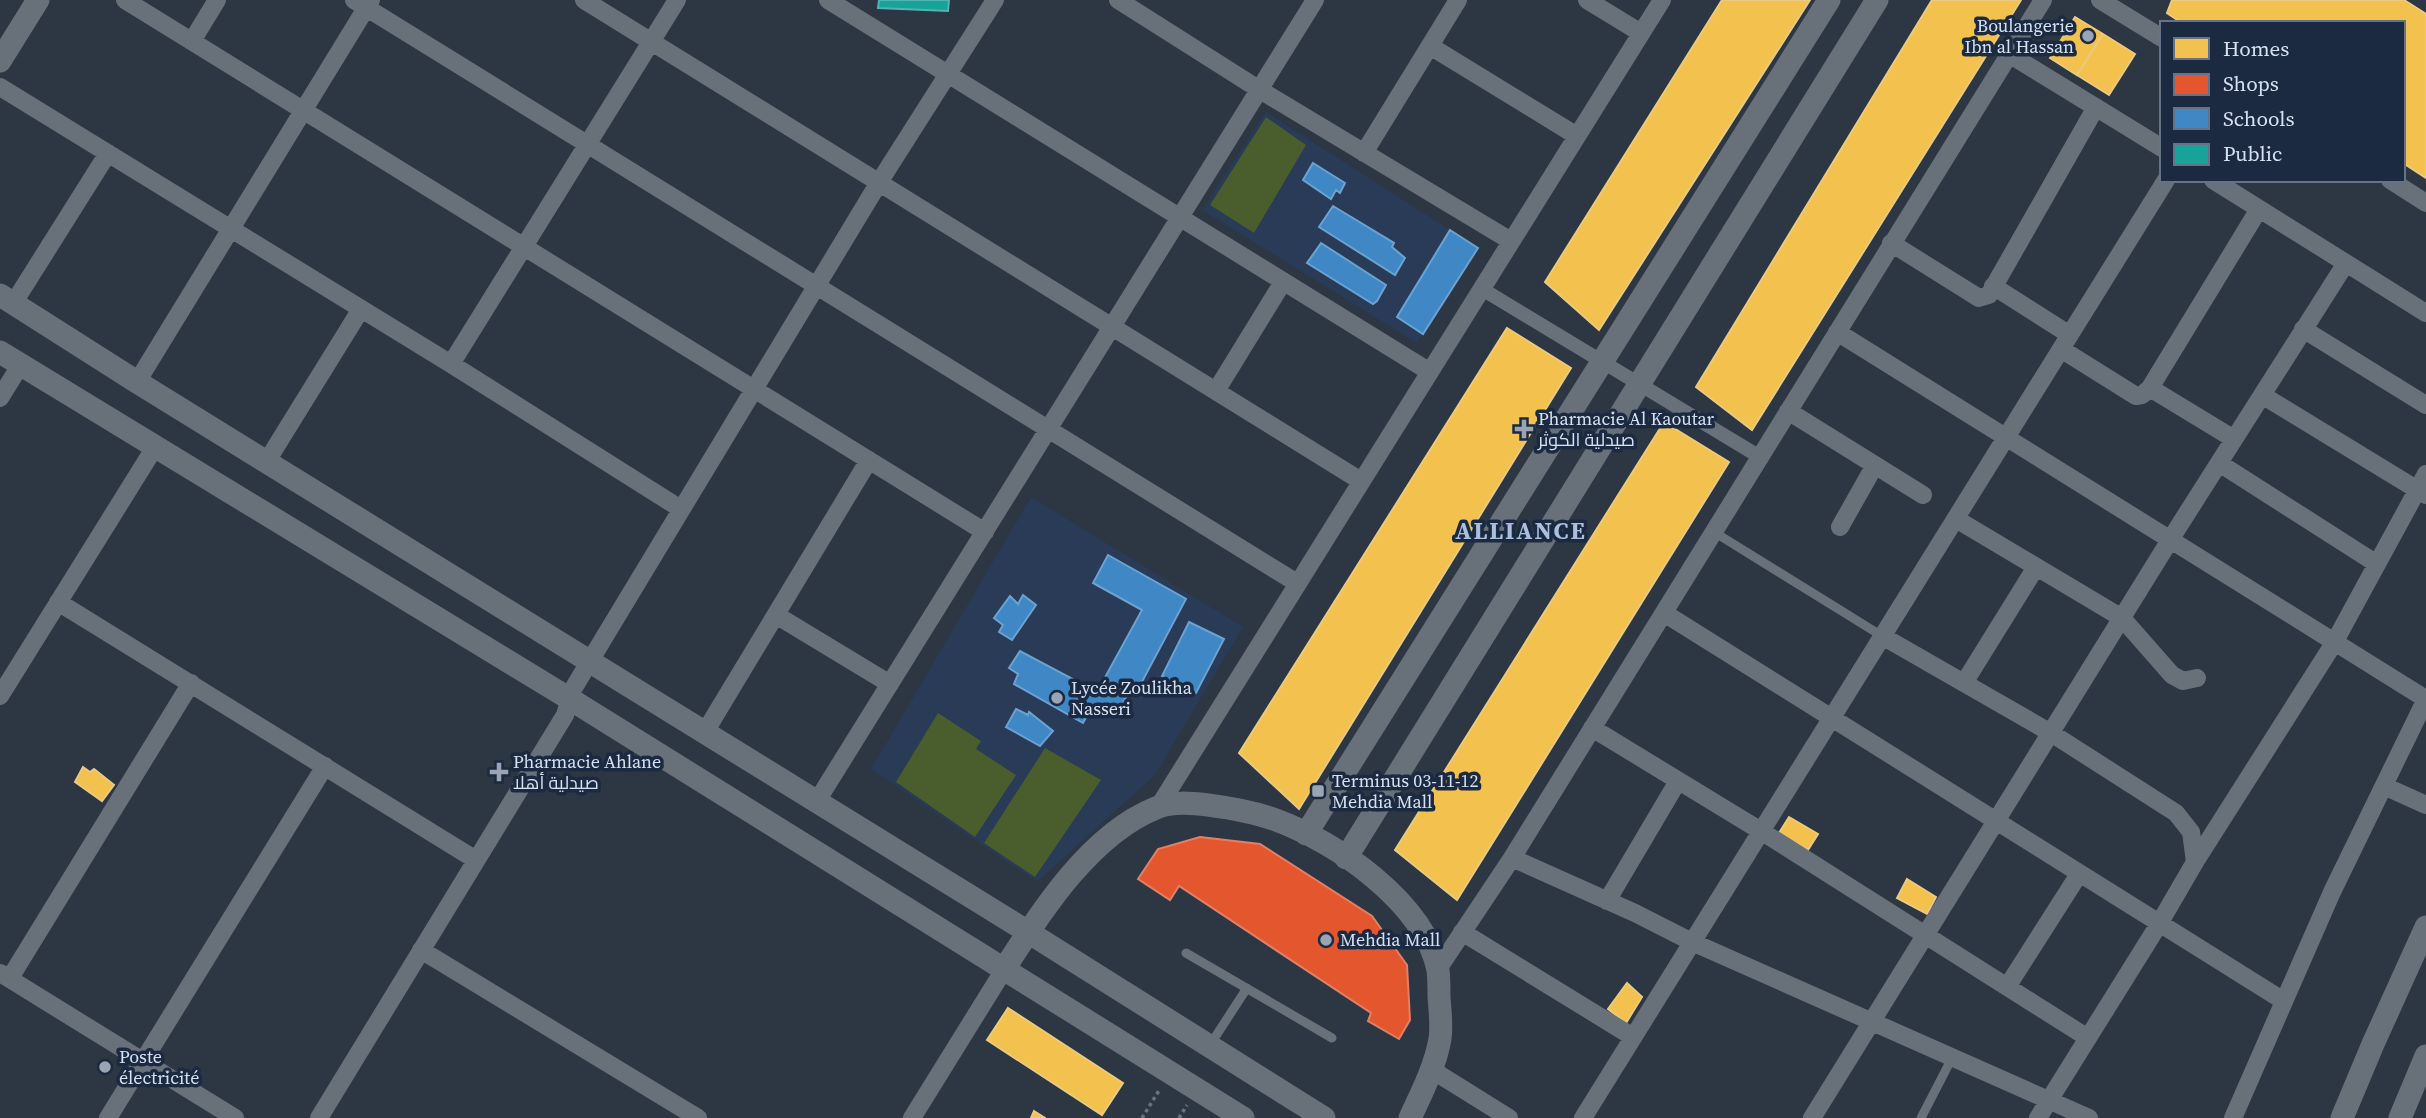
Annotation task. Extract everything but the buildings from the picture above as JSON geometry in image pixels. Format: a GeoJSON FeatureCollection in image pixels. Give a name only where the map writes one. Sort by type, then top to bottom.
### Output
{"type":"FeatureCollection","features":[{"type":"Feature","properties":{"kind":"street"},"geometry":{"type":"LineString","coordinates":[[0,61],[38,0]]}},
{"type":"Feature","properties":{"kind":"street"},"geometry":{"type":"LineString","coordinates":[[125,0],[985,532]]}},
{"type":"Feature","properties":{"kind":"street"},"geometry":{"type":"LineString","coordinates":[[192,41],[217,0]]}},
{"type":"Feature","properties":{"kind":"street"},"geometry":{"type":"LineString","coordinates":[[584,0],[1361,481]]}},
{"type":"Feature","properties":{"kind":"street"},"geometry":{"type":"LineString","coordinates":[[451,364],[677,0]]}},
{"type":"Feature","properties":{"kind":"street"},"geometry":{"type":"LineString","coordinates":[[828,0],[1430,372]]}},
{"type":"Feature","properties":{"kind":"street"},"geometry":{"type":"LineString","coordinates":[[319,1118],[565,715],[570,699],[591,661],[753,388],[995,0]]}},
{"type":"Feature","properties":{"kind":"street"},"geometry":{"type":"LineString","coordinates":[[1118,0],[1260,90],[1511,241]]}},
{"type":"Feature","properties":{"kind":"street"},"geometry":{"type":"LineString","coordinates":[[817,801],[1315,0]]}},
{"type":"Feature","properties":{"kind":"street"},"geometry":{"type":"LineString","coordinates":[[1364,153],[1458,0]]}},
{"type":"Feature","properties":{"kind":"street"},"geometry":{"type":"LineString","coordinates":[[1587,0],[1641,33]]}},
{"type":"Feature","properties":{"kind":"street"},"geometry":{"type":"LineString","coordinates":[[1159,806],[1662,0]]}},
{"type":"Feature","properties":{"kind":"street"},"geometry":{"type":"LineString","coordinates":[[1306,834],[1829,0]]}},
{"type":"Feature","properties":{"kind":"street"},"geometry":{"type":"LineString","coordinates":[[1346,858],[1877,0]]}},
{"type":"Feature","properties":{"kind":"street"},"geometry":{"type":"LineString","coordinates":[[1438,969],[1512,858],[2043,0]]}},
{"type":"Feature","properties":{"kind":"street"},"geometry":{"type":"LineString","coordinates":[[2107,2],[2160,37]]}},
{"type":"Feature","properties":{"kind":"street"},"geometry":{"type":"LineString","coordinates":[[137,382],[303,110],[363,3],[587,145],[1297,583]]}},
{"type":"Feature","properties":{"kind":"street"},"geometry":{"type":"LineString","coordinates":[[1430,46],[1577,136]]}},
{"type":"Feature","properties":{"kind":"street"},"geometry":{"type":"LineString","coordinates":[[2009,54],[2160,147]]}},
{"type":"Feature","properties":{"kind":"street"},"geometry":{"type":"LineString","coordinates":[[0,87],[230,227],[681,509]]}},
{"type":"Feature","properties":{"kind":"street"},"geometry":{"type":"LineString","coordinates":[[1891,243],[1979,298],[1989,295],[2096,107]]}},
{"type":"Feature","properties":{"kind":"street"},"geometry":{"type":"LineString","coordinates":[[108,153],[7,299],[1324,1118]]}},
{"type":"Feature","properties":{"kind":"street"},"geometry":{"type":"LineString","coordinates":[[1583,1118],[2165,182]]}},
{"type":"Feature","properties":{"kind":"street"},"geometry":{"type":"LineString","coordinates":[[2216,182],[2426,313]]}},
{"type":"Feature","properties":{"kind":"street"},"geometry":{"type":"LineString","coordinates":[[2393,182],[2426,203]]}},
{"type":"Feature","properties":{"kind":"street"},"geometry":{"type":"LineString","coordinates":[[1993,286],[2136,396],[2142,395],[2150,388],[2259,209]]}},
{"type":"Feature","properties":{"kind":"street"},"geometry":{"type":"LineString","coordinates":[[1812,1118],[2170,540],[2346,263]]}},
{"type":"Feature","properties":{"kind":"street"},"geometry":{"type":"LineString","coordinates":[[1216,391],[1283,282]]}},
{"type":"Feature","properties":{"kind":"street"},"geometry":{"type":"LineString","coordinates":[[1482,289],[1760,457]]}},
{"type":"Feature","properties":{"kind":"street"},"geometry":{"type":"LineString","coordinates":[[267,461],[361,309]]}},
{"type":"Feature","properties":{"kind":"street"},"geometry":{"type":"LineString","coordinates":[[2303,330],[2426,405]]}},
{"type":"Feature","properties":{"kind":"street"},"geometry":{"type":"LineString","coordinates":[[1837,332],[2426,699],[2332,892],[2233,1118]]}},
{"type":"Feature","properties":{"kind":"street"},"geometry":{"type":"LineString","coordinates":[[0,352],[570,699],[1243,1118]]}},
{"type":"Feature","properties":{"kind":"street"},"geometry":{"type":"LineString","coordinates":[[0,398],[21,364]]}},
{"type":"Feature","properties":{"kind":"street"},"geometry":{"type":"LineString","coordinates":[[2150,388],[2234,439]]}},
{"type":"Feature","properties":{"kind":"street"},"geometry":{"type":"LineString","coordinates":[[2038,1118],[2195,862],[2334,643],[2423,486],[2262,395]]}},
{"type":"Feature","properties":{"kind":"street"},"geometry":{"type":"LineString","coordinates":[[1788,411],[1923,495]]}},
{"type":"Feature","properties":{"kind":"street"},"geometry":{"type":"LineString","coordinates":[[0,696],[155,447]]}},
{"type":"Feature","properties":{"kind":"street"},"geometry":{"type":"LineString","coordinates":[[705,732],[869,460]]}},
{"type":"Feature","properties":{"kind":"street"},"geometry":{"type":"LineString","coordinates":[[2219,463],[2377,564]]}},
{"type":"Feature","properties":{"kind":"street"},"geometry":{"type":"LineString","coordinates":[[1840,527],[1875,465]]}},
{"type":"Feature","properties":{"kind":"street"},"geometry":{"type":"LineString","coordinates":[[1956,519],[2122,618],[2172,675],[2183,681],[2197,678]]}},
{"type":"Feature","properties":{"kind":"street"},"geometry":{"type":"LineString","coordinates":[[1964,683],[2036,567]]}},
{"type":"Feature","properties":{"kind":"street"},"geometry":{"type":"LineString","coordinates":[[58,602],[476,860]]}},
{"type":"Feature","properties":{"kind":"street"},"geometry":{"type":"LineString","coordinates":[[1664,613],[2158,925],[2284,1001]]}},
{"type":"Feature","properties":{"kind":"street"},"geometry":{"type":"LineString","coordinates":[[776,615],[890,684]]}},
{"type":"Feature","properties":{"kind":"street"},"geometry":{"type":"LineString","coordinates":[[1882,636],[2051,733],[2176,813],[2191,832],[2195,862]]}},
{"type":"Feature","properties":{"kind":"street"},"geometry":{"type":"LineString","coordinates":[[191,683],[5,975],[235,1118]]}},
{"type":"Feature","properties":{"kind":"street"},"geometry":{"type":"LineString","coordinates":[[1592,728],[1761,831],[2088,1038]]}},
{"type":"Feature","properties":{"kind":"street"},"geometry":{"type":"LineString","coordinates":[[108,1118],[325,766]]}},
{"type":"Feature","properties":{"kind":"street"},"geometry":{"type":"LineString","coordinates":[[1607,901],[1678,781]]}},
{"type":"Feature","properties":{"kind":"street"},"geometry":{"type":"LineString","coordinates":[[2384,786],[2426,805]]}},
{"type":"Feature","properties":{"kind":"street"},"geometry":{"type":"LineString","coordinates":[[912,1118],[1028,932],[1076,870],[1136,817],[1159,806],[1191,803],[1234,808],[1277,820],[1306,834],[1372,875],[1424,934],[1438,969],[1441,1037],[1432,1070],[1410,1118]]}},
{"type":"Feature","properties":{"kind":"street"},"geometry":{"type":"LineString","coordinates":[[1512,858],[1692,942],[2089,1118]]}},
{"type":"Feature","properties":{"kind":"street"},"geometry":{"type":"LineString","coordinates":[[2007,987],[2079,874]]}},
{"type":"Feature","properties":{"kind":"street"},"geometry":{"type":"LineString","coordinates":[[2342,1118],[2426,927]]}},
{"type":"Feature","properties":{"kind":"street"},"geometry":{"type":"LineString","coordinates":[[1462,932],[1633,1037]]}},
{"type":"Feature","properties":{"kind":"street"},"geometry":{"type":"LineString","coordinates":[[421,950],[698,1118]]}},
{"type":"Feature","properties":{"kind":"street"},"geometry":{"type":"LineString","coordinates":[[2400,1118],[2426,1056]]}},
{"type":"Feature","properties":{"kind":"street"},"geometry":{"type":"LineString","coordinates":[[1432,1070],[1509,1118]]}},
{"type":"Feature","properties":{"kind":"lane"},"geometry":{"type":"LineString","coordinates":[[1714,532],[1882,636]]}},
{"type":"Feature","properties":{"kind":"lane"},"geometry":{"type":"LineString","coordinates":[[1186,953],[1332,1038]]}},
{"type":"Feature","properties":{"kind":"lane"},"geometry":{"type":"LineString","coordinates":[[1209,1046],[1247,988]]}},
{"type":"Feature","properties":{"kind":"lane"},"geometry":{"type":"LineString","coordinates":[[1921,1118],[1952,1058]]}},
{"type":"Feature","properties":{"kind":"path"},"geometry":{"type":"LineString","coordinates":[[1142,1118],[1171,1072]]}},
{"type":"Feature","properties":{"kind":"shaded area"},"geometry":{"type":"Polygon","coordinates":[[[1266,112],[1478,248],[1417,343],[1202,210],[1266,112]]]}},
{"type":"Feature","properties":{"kind":"shaded area","name":"Lycée Zoulikha Nasseri"},"geometry":{"type":"Polygon","coordinates":[[[1031,497],[1243,627],[1155,775],[1037,882],[871,769],[1031,497]]]}},
{"type":"Feature","properties":{"kind":"green space"},"geometry":{"type":"Polygon","coordinates":[[[1266,117],[1306,145],[1254,233],[1210,205],[1266,117]]]}},
{"type":"Feature","properties":{"kind":"green space"},"geometry":{"type":"Polygon","coordinates":[[[938,713],[981,741],[976,749],[1016,775],[975,837],[896,782],[938,713]]]}},
{"type":"Feature","properties":{"kind":"green space"},"geometry":{"type":"Polygon","coordinates":[[[1045,748],[1101,780],[1035,877],[984,843],[1045,748]]]}},
{"type":"Feature","properties":{"kind":"place","name":"Boulangerie Ibn al Hassan"},"geometry":{"type":"Point","coordinates":[2088,36]}},
{"type":"Feature","properties":{"kind":"place","name":"Pharmacie Al Kaoutar صيدلية الكوثر"},"geometry":{"type":"Point","coordinates":[1524,429]}},
{"type":"Feature","properties":{"kind":"place","name":"Lycée Zoulikha Nasseri"},"geometry":{"type":"Point","coordinates":[1057,698]}},
{"type":"Feature","properties":{"kind":"place","name":"Pharmacie Ahlane صيدلية أهلا"},"geometry":{"type":"Point","coordinates":[499,772]}},
{"type":"Feature","properties":{"kind":"place","name":"Terminus 03-11-12 Mehdia Mall"},"geometry":{"type":"Point","coordinates":[1318,791]}},
{"type":"Feature","properties":{"kind":"place","name":"Mehdia Mall"},"geometry":{"type":"Point","coordinates":[1326,940]}},
{"type":"Feature","properties":{"kind":"place","name":"Poste électricité"},"geometry":{"type":"Point","coordinates":[105,1067]}},
{"type":"Feature","properties":{"kind":"district","name":"ALLIANCE"},"geometry":{"type":"Point","coordinates":[1521,531]}}]}
